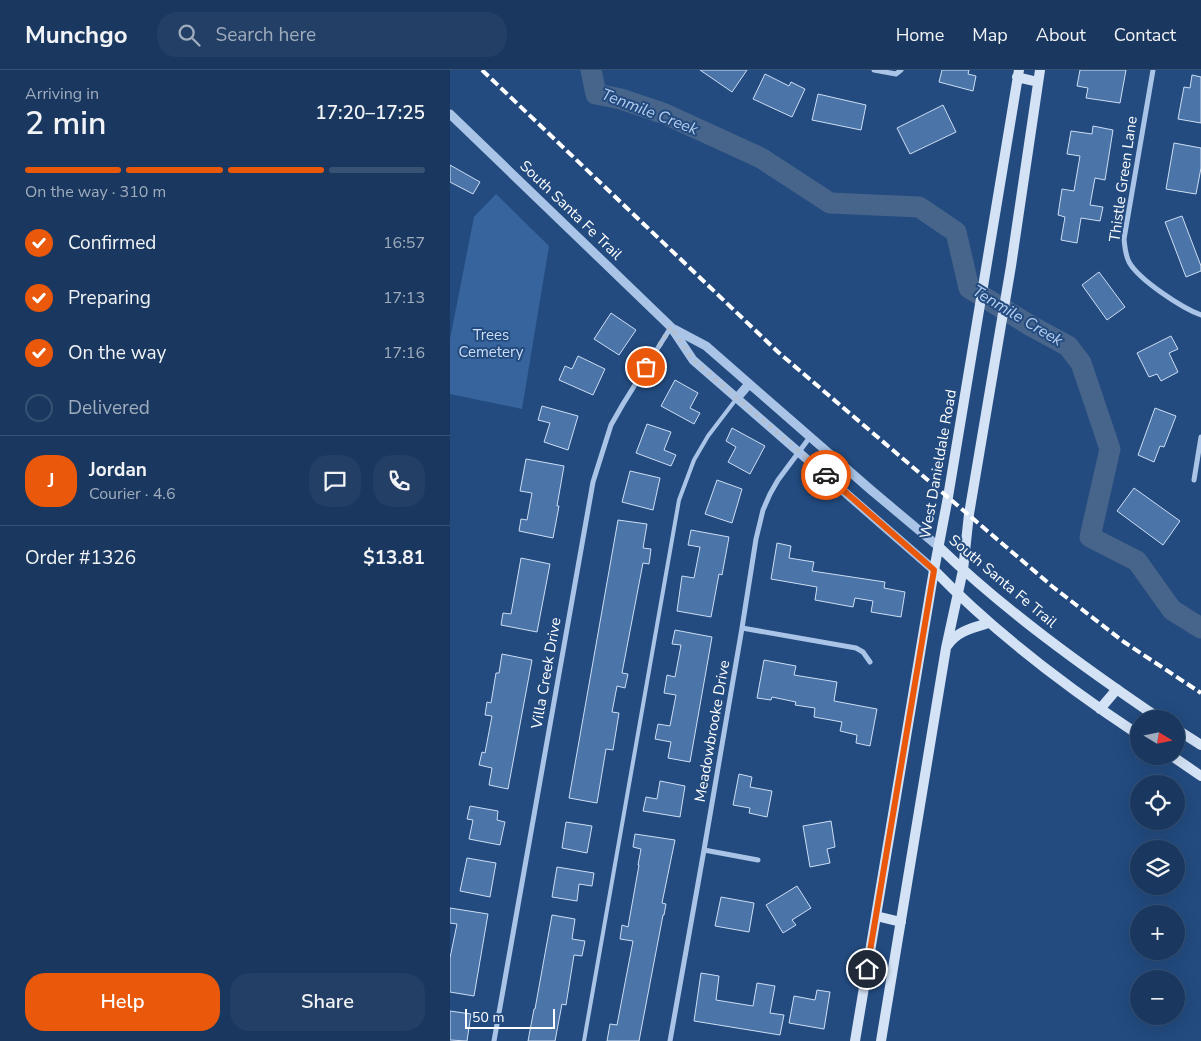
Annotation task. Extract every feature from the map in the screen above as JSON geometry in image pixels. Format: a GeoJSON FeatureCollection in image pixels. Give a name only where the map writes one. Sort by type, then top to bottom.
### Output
{"type":"FeatureCollection","features":[{"type":"Feature","properties":{"kind":"main road"},"geometry":{"type":"LineString","coordinates":[[880,1041],[946,648],[963,570],[969,514],[1011,266],[1040,70]]}},
{"type":"Feature","properties":{"kind":"main road"},"geometry":{"type":"LineString","coordinates":[[1018,74],[1038,82]]}},
{"type":"Feature","properties":{"kind":"main road","name":"West Danieldale Road"},"geometry":{"type":"LineString","coordinates":[[855,1041],[1018,74]]}},
{"type":"Feature","properties":{"kind":"main road","name":"South Santa Fe Trail"},"geometry":{"type":"LineString","coordinates":[[939,547],[963,570],[1048,638],[1147,710]]}},
{"type":"Feature","properties":{"kind":"main road","name":"South Santa Fe Trail"},"geometry":{"type":"LineString","coordinates":[[934,570],[989,623],[1100,709],[1130,729]]}},
{"type":"Feature","properties":{"kind":"main road"},"geometry":{"type":"LineString","coordinates":[[946,648],[954,637],[966,630],[989,623]]}},
{"type":"Feature","properties":{"kind":"main road"},"geometry":{"type":"LineString","coordinates":[[1100,709],[1117,689]]}},
{"type":"Feature","properties":{"kind":"main road"},"geometry":{"type":"LineString","coordinates":[[1185,735],[1201,745]]}},
{"type":"Feature","properties":{"kind":"main road"},"geometry":{"type":"LineString","coordinates":[[1185,765],[1201,775]]}},
{"type":"Feature","properties":{"kind":"main road"},"geometry":{"type":"LineString","coordinates":[[876,916],[901,922]]}},
{"type":"Feature","properties":{"kind":"street"},"geometry":{"type":"LineString","coordinates":[[874,70],[896,74],[901,70]]}},
{"type":"Feature","properties":{"kind":"street","name":"Thistle Green Lane"},"geometry":{"type":"LineString","coordinates":[[1153,70],[1124,239],[1125,253],[1130,264],[1166,296],[1181,307],[1201,315]]}},
{"type":"Feature","properties":{"kind":"street","name":"South Santa Fe Trail"},"geometry":{"type":"LineString","coordinates":[[450,114],[671,327],[693,360],[934,570]]}},
{"type":"Feature","properties":{"kind":"street","name":"South Santa Fe Trail"},"geometry":{"type":"LineString","coordinates":[[671,327],[706,346],[939,547]]}},
{"type":"Feature","properties":{"kind":"street","name":"Villa Creek Drive"},"geometry":{"type":"LineString","coordinates":[[494,1041],[593,482],[612,425],[671,327]]}},
{"type":"Feature","properties":{"kind":"street"},"geometry":{"type":"LineString","coordinates":[[737,398],[749,384]]}},
{"type":"Feature","properties":{"kind":"street","name":"Meadowbrooke Drive"},"geometry":{"type":"LineString","coordinates":[[670,1041],[756,539],[763,510],[778,480],[810,437]]}},
{"type":"Feature","properties":{"kind":"street"},"geometry":{"type":"LineString","coordinates":[[1194,480],[1201,437]]}},
{"type":"Feature","properties":{"kind":"street"},"geometry":{"type":"LineString","coordinates":[[742,628],[856,648],[863,652],[870,662]]}},
{"type":"Feature","properties":{"kind":"street"},"geometry":{"type":"LineString","coordinates":[[704,850],[758,860]]}},
{"type":"Feature","properties":{"kind":"lane"},"geometry":{"type":"LineString","coordinates":[[584,1041],[679,500],[694,460],[708,436],[737,398]]}},
{"type":"Feature","properties":{"kind":"green space","name":"Trees Cemetery"},"geometry":{"type":"Polygon","coordinates":[[[496,194],[549,246],[522,409],[450,394],[450,339],[474,217],[496,194]]]}},
{"type":"Feature","properties":{"kind":"building"},"geometry":{"type":"Polygon","coordinates":[[[700,70],[747,70],[732,92],[700,70]]]}},
{"type":"Feature","properties":{"kind":"building"},"geometry":{"type":"Polygon","coordinates":[[[942,70],[969,70],[968,74],[976,76],[973,91],[939,82],[942,70]]]}},
{"type":"Feature","properties":{"kind":"building"},"geometry":{"type":"Polygon","coordinates":[[[1080,70],[1126,70],[1120,103],[1086,98],[1088,88],[1077,86],[1080,70]]]}},
{"type":"Feature","properties":{"kind":"building"},"geometry":{"type":"Polygon","coordinates":[[[765,74],[789,86],[791,82],[805,89],[792,117],[753,99],[765,74]]]}},
{"type":"Feature","properties":{"kind":"building"},"geometry":{"type":"Polygon","coordinates":[[[1192,75],[1201,77],[1201,123],[1178,119],[1184,87],[1190,88],[1192,75]]]}},
{"type":"Feature","properties":{"kind":"building"},"geometry":{"type":"Polygon","coordinates":[[[818,94],[866,105],[861,130],[812,120],[818,94]]]}},
{"type":"Feature","properties":{"kind":"building"},"geometry":{"type":"Polygon","coordinates":[[[943,105],[956,132],[910,154],[897,128],[943,105]]]}},
{"type":"Feature","properties":{"kind":"building"},"geometry":{"type":"Polygon","coordinates":[[[1093,126],[1113,130],[1105,180],[1095,178],[1090,205],[1103,207],[1100,221],[1081,218],[1077,243],[1061,240],[1065,217],[1058,215],[1062,189],[1074,191],[1080,156],[1067,154],[1071,131],[1092,134],[1093,126]]]}},
{"type":"Feature","properties":{"kind":"building"},"geometry":{"type":"Polygon","coordinates":[[[1174,143],[1201,148],[1201,168],[1196,194],[1166,189],[1174,143]]]}},
{"type":"Feature","properties":{"kind":"building"},"geometry":{"type":"Polygon","coordinates":[[[450,165],[480,182],[473,194],[450,182],[450,165]]]}},
{"type":"Feature","properties":{"kind":"building"},"geometry":{"type":"Polygon","coordinates":[[[1182,216],[1201,266],[1201,271],[1186,277],[1165,222],[1182,216]]]}},
{"type":"Feature","properties":{"kind":"building"},"geometry":{"type":"Polygon","coordinates":[[[1099,272],[1125,307],[1107,320],[1082,285],[1099,272]]]}},
{"type":"Feature","properties":{"kind":"building"},"geometry":{"type":"Polygon","coordinates":[[[611,313],[636,330],[619,355],[594,339],[611,313]]]}},
{"type":"Feature","properties":{"kind":"building"},"geometry":{"type":"Polygon","coordinates":[[[1171,336],[1178,349],[1169,353],[1178,372],[1161,381],[1157,374],[1149,377],[1137,353],[1171,336]]]}},
{"type":"Feature","properties":{"kind":"building"},"geometry":{"type":"Polygon","coordinates":[[[578,356],[605,369],[593,395],[559,380],[565,366],[572,369],[578,356]]]}},
{"type":"Feature","properties":{"kind":"building"},"geometry":{"type":"Polygon","coordinates":[[[675,380],[698,393],[690,408],[700,413],[694,424],[661,406],[675,380]]]}},
{"type":"Feature","properties":{"kind":"building"},"geometry":{"type":"Polygon","coordinates":[[[542,406],[578,416],[568,450],[544,442],[550,423],[538,420],[542,406]]]}},
{"type":"Feature","properties":{"kind":"building"},"geometry":{"type":"Polygon","coordinates":[[[1155,408],[1176,416],[1164,447],[1160,446],[1154,462],[1138,455],[1155,408]]]}},
{"type":"Feature","properties":{"kind":"building"},"geometry":{"type":"Polygon","coordinates":[[[647,424],[671,432],[664,450],[676,455],[671,466],[636,453],[647,424]]]}},
{"type":"Feature","properties":{"kind":"building"},"geometry":{"type":"Polygon","coordinates":[[[732,428],[765,446],[750,474],[728,462],[736,447],[726,441],[732,428]]]}},
{"type":"Feature","properties":{"kind":"building"},"geometry":{"type":"Polygon","coordinates":[[[526,459],[564,466],[553,538],[519,531],[521,519],[527,520],[532,493],[520,491],[526,459]]]}},
{"type":"Feature","properties":{"kind":"building"},"geometry":{"type":"Polygon","coordinates":[[[630,471],[660,478],[653,510],[622,502],[630,471]]]}},
{"type":"Feature","properties":{"kind":"building"},"geometry":{"type":"Polygon","coordinates":[[[717,480],[742,489],[732,523],[705,514],[717,480]]]}},
{"type":"Feature","properties":{"kind":"building"},"geometry":{"type":"Polygon","coordinates":[[[1134,488],[1180,521],[1163,545],[1117,511],[1134,488]]]}},
{"type":"Feature","properties":{"kind":"building"},"geometry":{"type":"Polygon","coordinates":[[[618,520],[647,524],[643,548],[651,549],[649,564],[643,563],[622,673],[628,674],[625,688],[617,686],[612,712],[619,713],[613,750],[606,749],[597,803],[569,798],[618,520]]]}},
{"type":"Feature","properties":{"kind":"building"},"geometry":{"type":"Polygon","coordinates":[[[691,530],[729,537],[722,575],[719,574],[711,617],[677,611],[682,576],[694,578],[700,547],[688,545],[691,530]]]}},
{"type":"Feature","properties":{"kind":"building"},"geometry":{"type":"Polygon","coordinates":[[[777,543],[791,546],[789,558],[814,562],[812,571],[885,582],[884,588],[905,592],[901,617],[871,612],[873,601],[855,598],[853,607],[815,600],[817,587],[771,579],[777,543]]]}},
{"type":"Feature","properties":{"kind":"building"},"geometry":{"type":"Polygon","coordinates":[[[521,558],[550,564],[537,632],[501,625],[503,613],[511,614],[521,558]]]}},
{"type":"Feature","properties":{"kind":"building"},"geometry":{"type":"Polygon","coordinates":[[[675,630],[712,637],[690,762],[668,758],[671,742],[655,739],[658,724],[670,726],[676,695],[664,693],[667,675],[675,677],[681,645],[672,644],[675,630]]]}},
{"type":"Feature","properties":{"kind":"building"},"geometry":{"type":"Polygon","coordinates":[[[502,654],[532,660],[508,789],[489,785],[492,768],[479,765],[482,752],[485,753],[492,716],[485,715],[487,702],[491,703],[496,673],[499,673],[502,654]]]}},
{"type":"Feature","properties":{"kind":"building"},"geometry":{"type":"Polygon","coordinates":[[[764,660],[796,666],[794,675],[837,682],[834,701],[877,709],[870,746],[856,743],[857,735],[840,731],[842,722],[814,717],[815,708],[795,705],[796,702],[772,697],[771,700],[757,698],[764,660]]]}},
{"type":"Feature","properties":{"kind":"building"},"geometry":{"type":"Polygon","coordinates":[[[739,774],[752,777],[750,787],[772,791],[767,817],[749,813],[750,808],[733,805],[739,774]]]}},
{"type":"Feature","properties":{"kind":"building"},"geometry":{"type":"Polygon","coordinates":[[[660,781],[685,786],[680,817],[643,811],[646,797],[657,799],[660,781]]]}},
{"type":"Feature","properties":{"kind":"building"},"geometry":{"type":"Polygon","coordinates":[[[470,806],[498,811],[497,820],[505,822],[500,845],[469,839],[473,820],[467,819],[470,806]]]}},
{"type":"Feature","properties":{"kind":"building"},"geometry":{"type":"Polygon","coordinates":[[[831,821],[835,847],[827,849],[830,863],[810,867],[803,826],[831,821]]]}},
{"type":"Feature","properties":{"kind":"building"},"geometry":{"type":"Polygon","coordinates":[[[566,822],[592,826],[587,853],[562,848],[566,822]]]}},
{"type":"Feature","properties":{"kind":"building"},"geometry":{"type":"Polygon","coordinates":[[[635,834],[675,840],[662,903],[666,904],[639,1041],[607,1041],[610,1024],[617,1025],[633,941],[620,939],[622,925],[628,927],[639,865],[641,849],[633,847],[635,834]]]}},
{"type":"Feature","properties":{"kind":"building"},"geometry":{"type":"Polygon","coordinates":[[[467,858],[496,863],[490,897],[460,891],[467,858]]]}},
{"type":"Feature","properties":{"kind":"building"},"geometry":{"type":"Polygon","coordinates":[[[557,867],[594,873],[592,886],[579,884],[577,901],[552,897],[557,867]]]}},
{"type":"Feature","properties":{"kind":"building"},"geometry":{"type":"Polygon","coordinates":[[[797,886],[811,908],[792,920],[796,925],[783,933],[766,905],[797,886]]]}},
{"type":"Feature","properties":{"kind":"building"},"geometry":{"type":"Polygon","coordinates":[[[721,897],[754,903],[749,932],[715,926],[721,897]]]}},
{"type":"Feature","properties":{"kind":"building"},"geometry":{"type":"Polygon","coordinates":[[[450,908],[488,914],[474,996],[450,992],[450,958],[457,924],[450,923],[450,908]]]}},
{"type":"Feature","properties":{"kind":"building"},"geometry":{"type":"Polygon","coordinates":[[[552,915],[575,919],[572,939],[585,941],[582,956],[574,955],[566,1005],[562,1004],[555,1041],[528,1041],[535,1009],[552,915]]]}},
{"type":"Feature","properties":{"kind":"building"},"geometry":{"type":"Polygon","coordinates":[[[701,973],[719,976],[716,1000],[753,1006],[757,983],[775,986],[770,1013],[784,1015],[780,1035],[694,1021],[701,973]]]}},
{"type":"Feature","properties":{"kind":"building"},"geometry":{"type":"Polygon","coordinates":[[[817,990],[830,992],[824,1029],[789,1023],[794,996],[815,1000],[817,990]]]}},
{"type":"Feature","properties":{"kind":"building"},"geometry":{"type":"Polygon","coordinates":[[[450,1011],[471,1014],[467,1041],[450,1040],[450,1011]]]}},
{"type":"Feature","properties":{"kind":"waterway","name":"Tenmile Creek"},"geometry":{"type":"LineString","coordinates":[[591,70],[596,94],[621,99],[665,114],[761,158],[830,203],[919,207],[956,232],[969,288],[1068,346],[1081,363],[1110,449],[1090,537],[1137,561],[1172,610],[1201,628]]}},
{"type":"Feature","properties":{"kind":"railway"},"geometry":{"type":"LineString","coordinates":[[482,70],[778,352],[1053,587],[1124,642],[1201,693]]}},
{"type":"Feature","properties":{"kind":"way so far"},"geometry":{"type":"LineString","coordinates":[[646,367],[671,327],[693,360],[826,475]]}},
{"type":"Feature","properties":{"kind":"route"},"geometry":{"type":"LineString","coordinates":[[826,475],[934,570],[867,969]]}}]}
